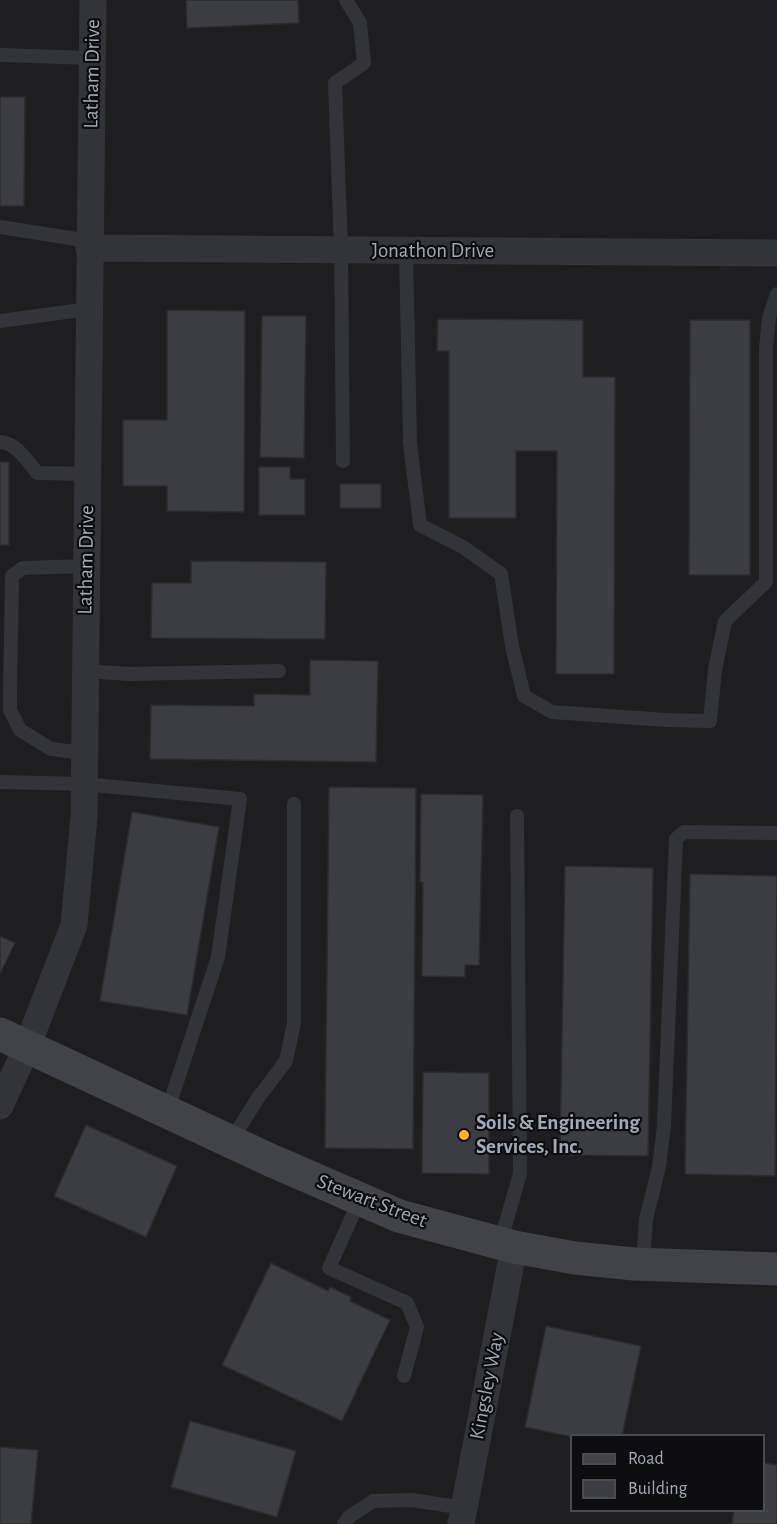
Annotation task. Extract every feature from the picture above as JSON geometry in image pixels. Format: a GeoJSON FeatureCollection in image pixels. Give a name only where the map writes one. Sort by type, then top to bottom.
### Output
{"type":"FeatureCollection","features":[{"type":"Feature","properties":{"kind":"street","name":"Latham Drive"},"geometry":{"type":"LineString","coordinates":[[0,1106],[14,1040],[74,925],[84,816],[93,0]]}},
{"type":"Feature","properties":{"kind":"street","name":"Jonathon Drive"},"geometry":{"type":"LineString","coordinates":[[89,245],[341,250],[777,253]]}},
{"type":"Feature","properties":{"kind":"street","name":"Stewart Street"},"geometry":{"type":"LineString","coordinates":[[14,1040],[167,1112],[399,1216],[507,1245],[575,1258],[644,1264],[777,1269]]}},
{"type":"Feature","properties":{"kind":"street","name":"Kingsley Way"},"geometry":{"type":"LineString","coordinates":[[463,1516],[507,1245]]}},
{"type":"Feature","properties":{"kind":"lane"},"geometry":{"type":"LineString","coordinates":[[342,461],[341,250],[335,83],[364,63],[360,23],[346,0]]}},
{"type":"Feature","properties":{"kind":"lane"},"geometry":{"type":"LineString","coordinates":[[0,56],[92,58]]}},
{"type":"Feature","properties":{"kind":"lane"},"geometry":{"type":"LineString","coordinates":[[0,227],[89,245]]}},
{"type":"Feature","properties":{"kind":"lane"},"geometry":{"type":"LineString","coordinates":[[406,250],[410,443],[420,525],[464,547],[501,574],[512,646],[524,696],[552,712],[710,721],[715,670],[725,621],[766,582],[766,348],[769,318],[777,294]]}},
{"type":"Feature","properties":{"kind":"lane"},"geometry":{"type":"LineString","coordinates":[[0,321],[88,309]]}},
{"type":"Feature","properties":{"kind":"lane"},"geometry":{"type":"LineString","coordinates":[[0,441],[6,442],[38,472],[87,474]]}},
{"type":"Feature","properties":{"kind":"lane"},"geometry":{"type":"LineString","coordinates":[[84,753],[51,748],[20,730],[10,710],[10,694],[12,576],[23,568],[86,566]]}},
{"type":"Feature","properties":{"kind":"lane"},"geometry":{"type":"LineString","coordinates":[[85,671],[129,674],[279,671]]}},
{"type":"Feature","properties":{"kind":"lane"},"geometry":{"type":"LineString","coordinates":[[0,782],[84,784],[240,799],[218,957],[167,1112]]}},
{"type":"Feature","properties":{"kind":"lane"},"geometry":{"type":"LineString","coordinates":[[231,1141],[258,1098],[286,1061],[294,1023],[294,804]]}},
{"type":"Feature","properties":{"kind":"lane"},"geometry":{"type":"LineString","coordinates":[[507,1245],[520,1174],[517,816]]}},
{"type":"Feature","properties":{"kind":"lane"},"geometry":{"type":"LineString","coordinates":[[644,1264],[646,1219],[659,1167],[664,1126],[676,839],[684,832],[777,833]]}},
{"type":"Feature","properties":{"kind":"lane"},"geometry":{"type":"LineString","coordinates":[[360,1198],[329,1268],[407,1303],[417,1327],[404,1376]]}},
{"type":"Feature","properties":{"kind":"lane"},"geometry":{"type":"LineString","coordinates":[[344,1524],[349,1517],[374,1501],[412,1500],[463,1516]]}},
{"type":"Feature","properties":{"kind":"shaded area"},"geometry":{"type":"Polygon","coordinates":[[[0,0],[777,0],[777,1524],[0,1524],[0,0]]]}},
{"type":"Feature","properties":{"kind":"building"},"geometry":{"type":"Polygon","coordinates":[[[186,0],[298,0],[299,23],[187,28],[186,0]]]}},
{"type":"Feature","properties":{"kind":"building"},"geometry":{"type":"Polygon","coordinates":[[[0,97],[25,97],[24,206],[0,206],[0,97]]]}},
{"type":"Feature","properties":{"kind":"building"},"geometry":{"type":"Polygon","coordinates":[[[167,310],[245,311],[244,512],[167,511],[167,486],[123,486],[123,420],[167,420],[167,310]]]}},
{"type":"Feature","properties":{"kind":"building"},"geometry":{"type":"Polygon","coordinates":[[[262,316],[306,316],[304,458],[260,457],[262,316]]]}},
{"type":"Feature","properties":{"kind":"building"},"geometry":{"type":"Polygon","coordinates":[[[438,319],[583,320],[583,377],[615,377],[614,674],[556,674],[557,451],[516,451],[516,518],[449,518],[449,351],[437,351],[438,319]]]}},
{"type":"Feature","properties":{"kind":"building"},"geometry":{"type":"Polygon","coordinates":[[[690,320],[750,320],[750,575],[689,575],[690,320]]]}},
{"type":"Feature","properties":{"kind":"building"},"geometry":{"type":"Polygon","coordinates":[[[0,462],[9,462],[9,545],[0,545],[0,462]]]}},
{"type":"Feature","properties":{"kind":"building"},"geometry":{"type":"Polygon","coordinates":[[[259,467],[290,467],[290,479],[305,479],[305,515],[259,515],[259,467]]]}},
{"type":"Feature","properties":{"kind":"building"},"geometry":{"type":"Polygon","coordinates":[[[340,484],[381,484],[381,508],[340,508],[340,484]]]}},
{"type":"Feature","properties":{"kind":"building"},"geometry":{"type":"Polygon","coordinates":[[[191,561],[326,562],[325,639],[151,638],[152,583],[191,583],[191,561]]]}},
{"type":"Feature","properties":{"kind":"building"},"geometry":{"type":"Polygon","coordinates":[[[310,660],[378,661],[376,762],[150,759],[151,705],[254,706],[254,694],[310,695],[310,660]]]}},
{"type":"Feature","properties":{"kind":"building"},"geometry":{"type":"Polygon","coordinates":[[[329,787],[416,788],[413,1149],[325,1148],[329,787]]]}},
{"type":"Feature","properties":{"kind":"building"},"geometry":{"type":"Polygon","coordinates":[[[421,794],[483,795],[479,965],[465,965],[465,977],[422,976],[421,794]]]}},
{"type":"Feature","properties":{"kind":"building"},"geometry":{"type":"Polygon","coordinates":[[[132,812],[219,827],[187,1015],[100,1001],[132,812]]]}},
{"type":"Feature","properties":{"kind":"building"},"geometry":{"type":"Polygon","coordinates":[[[565,866],[653,868],[648,1156],[560,1155],[565,866]]]}},
{"type":"Feature","properties":{"kind":"building"},"geometry":{"type":"Polygon","coordinates":[[[690,874],[777,876],[775,1176],[685,1174],[690,874]]]}},
{"type":"Feature","properties":{"kind":"building"},"geometry":{"type":"Polygon","coordinates":[[[0,936],[15,943],[0,974],[0,936]]]}},
{"type":"Feature","properties":{"kind":"building"},"geometry":{"type":"Polygon","coordinates":[[[423,1072],[489,1073],[489,1174],[422,1173],[423,1072]]]}},
{"type":"Feature","properties":{"kind":"building"},"geometry":{"type":"Polygon","coordinates":[[[86,1125],[177,1166],[146,1237],[54,1196],[86,1125]]]}},
{"type":"Feature","properties":{"kind":"building"},"geometry":{"type":"Polygon","coordinates":[[[271,1263],[328,1291],[330,1287],[351,1297],[350,1301],[390,1320],[342,1421],[222,1365],[271,1263]]]}},
{"type":"Feature","properties":{"kind":"building"},"geometry":{"type":"Polygon","coordinates":[[[546,1326],[641,1346],[622,1434],[570,1434],[570,1437],[525,1427],[546,1326]]]}},
{"type":"Feature","properties":{"kind":"building"},"geometry":{"type":"Polygon","coordinates":[[[190,1421],[296,1451],[277,1517],[171,1487],[190,1421]]]}},
{"type":"Feature","properties":{"kind":"building"},"geometry":{"type":"Polygon","coordinates":[[[0,1447],[38,1450],[31,1524],[0,1524],[0,1447]]]}},
{"type":"Feature","properties":{"kind":"building"},"geometry":{"type":"Polygon","coordinates":[[[765,1463],[777,1465],[777,1524],[732,1524],[734,1512],[765,1512],[765,1463]]]}},
{"type":"Feature","properties":{"kind":"place","name":"Soils & Engineering Services, Inc."},"geometry":{"type":"Point","coordinates":[464,1135]}}]}
